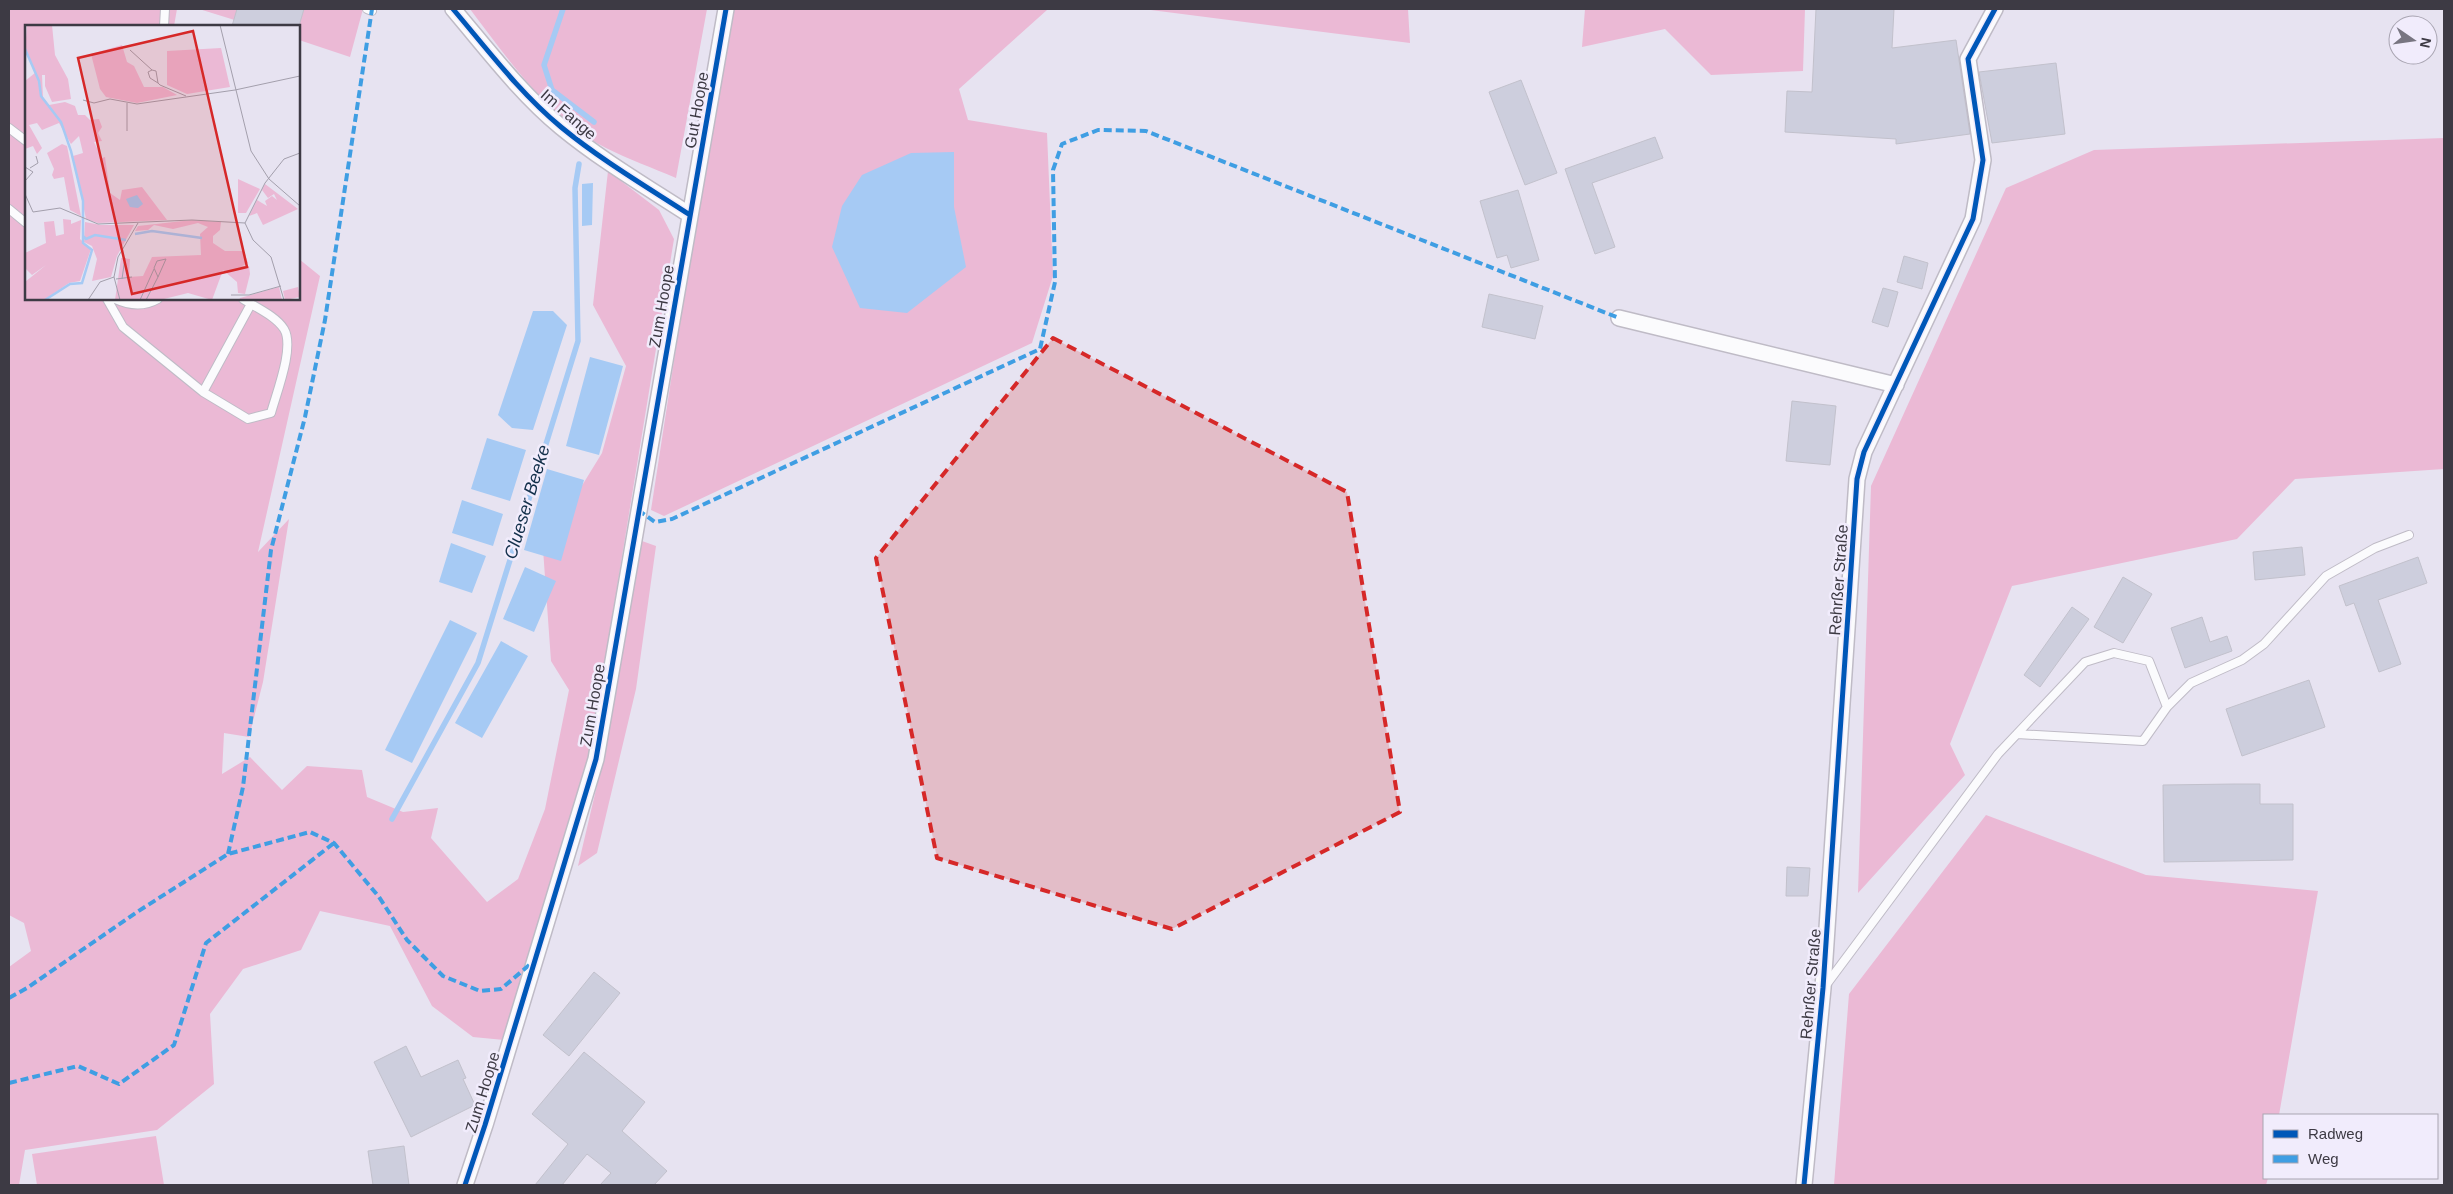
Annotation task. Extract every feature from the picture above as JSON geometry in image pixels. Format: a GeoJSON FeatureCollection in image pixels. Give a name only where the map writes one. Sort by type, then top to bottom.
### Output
{"type":"FeatureCollection","features":[{"type":"Feature","properties":{"kind":"street","name":"Im Fange"},"geometry":{"type":"LineString","coordinates":[[453,9],[513,80],[560,126],[600,156],[690,215]]}},
{"type":"Feature","properties":{"kind":"street","name":"Gut Hoope"},"geometry":{"type":"LineString","coordinates":[[690,215],[726,9]]}},
{"type":"Feature","properties":{"kind":"street","name":"Rehrßer Straße"},"geometry":{"type":"LineString","coordinates":[[1804,1185],[1823,988],[1857,479],[1864,452],[1973,219],[1983,160],[1968,59],[1995,9]]}},
{"type":"Feature","properties":{"kind":"street","name":"Zum Hoope"},"geometry":{"type":"LineString","coordinates":[[465,1185],[596,759],[690,215]]}},
{"type":"Feature","properties":{"kind":"street"},"geometry":{"type":"LineString","coordinates":[[1619,318],[1896,384]]}},
{"type":"Feature","properties":{"kind":"lane"},"geometry":{"type":"LineString","coordinates":[[164,25],[166,9]]}},
{"type":"Feature","properties":{"kind":"lane"},"geometry":{"type":"LineString","coordinates":[[9,128],[25,140]]}},
{"type":"Feature","properties":{"kind":"lane"},"geometry":{"type":"LineString","coordinates":[[9,209],[25,222]]}},
{"type":"Feature","properties":{"kind":"lane"},"geometry":{"type":"LineString","coordinates":[[109,300],[124,327],[203,392],[248,418],[271,413],[286,359],[287,337],[284,328],[244,300]]}},
{"type":"Feature","properties":{"kind":"lane"},"geometry":{"type":"LineString","coordinates":[[117,300],[128,305],[149,304],[156,300]]}},
{"type":"Feature","properties":{"kind":"lane"},"geometry":{"type":"LineString","coordinates":[[203,392],[250,304]]}},
{"type":"Feature","properties":{"kind":"lane"},"geometry":{"type":"LineString","coordinates":[[2016,734],[2142,741],[2167,708],[2191,682],[2242,660],[2264,644],[2326,576],[2375,548],[2409,534]]}},
{"type":"Feature","properties":{"kind":"lane"},"geometry":{"type":"LineString","coordinates":[[1823,988],[1998,754],[2086,662],[2114,653],[2148,661],[2167,708]]}},
{"type":"Feature","properties":{"kind":"highlighted area"},"geometry":{"type":"Polygon","coordinates":[[[1053,338],[1347,492],[1400,812],[1172,929],[937,858],[876,558],[1053,338]]]}},
{"type":"Feature","properties":{"kind":"shaded area"},"geometry":{"type":"Polygon","coordinates":[[[9,9],[177,9],[174,25],[25,25],[25,300],[300,300],[300,260],[320,276],[258,552],[289,519],[263,682],[249,737],[224,733],[222,774],[250,757],[282,790],[307,766],[362,770],[367,797],[403,812],[438,808],[431,838],[487,902],[518,879],[545,809],[569,690],[551,661],[543,549],[602,453],[626,366],[593,305],[608,171],[659,210],[674,239],[589,758],[504,1040],[473,1037],[432,1006],[390,926],[320,911],[301,950],[243,969],[210,1014],[214,1084],[157,1130],[25,1150],[19,1185],[9,1185],[9,967],[31,951],[24,923],[9,915],[9,9]]]}},
{"type":"Feature","properties":{"kind":"shaded area"},"geometry":{"type":"Polygon","coordinates":[[[199,9],[363,9],[350,57],[300,40],[300,25],[251,25],[199,9]]]}},
{"type":"Feature","properties":{"kind":"shaded area"},"geometry":{"type":"Polygon","coordinates":[[[470,9],[707,9],[676,178],[606,148],[566,121],[530,86],[470,9]]]}},
{"type":"Feature","properties":{"kind":"shaded area"},"geometry":{"type":"Polygon","coordinates":[[[733,9],[1056,9],[1047,10],[959,89],[968,120],[1047,133],[1053,276],[1032,343],[664,516],[651,510],[696,218],[733,9]]]}},
{"type":"Feature","properties":{"kind":"shaded area"},"geometry":{"type":"Polygon","coordinates":[[[1143,9],[1408,9],[1410,43],[1143,9]]]}},
{"type":"Feature","properties":{"kind":"shaded area"},"geometry":{"type":"Polygon","coordinates":[[[1585,9],[1805,9],[1803,71],[1711,75],[1665,29],[1582,47],[1585,9]]]}},
{"type":"Feature","properties":{"kind":"shaded area"},"geometry":{"type":"Polygon","coordinates":[[[2444,138],[2444,469],[2295,479],[2237,539],[2012,586],[1950,744],[1965,775],[1858,893],[1871,486],[2006,188],[2094,150],[2444,138]]]}},
{"type":"Feature","properties":{"kind":"shaded area"},"geometry":{"type":"Polygon","coordinates":[[[642,541],[656,546],[636,689],[597,853],[578,866],[603,760],[642,541]]]}},
{"type":"Feature","properties":{"kind":"shaded area"},"geometry":{"type":"Polygon","coordinates":[[[1986,815],[2146,875],[2318,891],[2279,1114],[2263,1114],[2263,1179],[2268,1179],[2266,1185],[1834,1185],[1849,994],[1986,815]]]}},
{"type":"Feature","properties":{"kind":"shaded area"},"geometry":{"type":"Polygon","coordinates":[[[156,1136],[164,1185],[37,1185],[32,1154],[156,1136]]]}},
{"type":"Feature","properties":{"kind":"water"},"geometry":{"type":"Polygon","coordinates":[[[954,152],[954,207],[966,267],[907,313],[860,308],[832,247],[842,206],[862,175],[911,153],[954,152]]]}},
{"type":"Feature","properties":{"kind":"water"},"geometry":{"type":"Polygon","coordinates":[[[593,183],[592,225],[582,226],[582,184],[593,183]]]}},
{"type":"Feature","properties":{"kind":"water"},"geometry":{"type":"Polygon","coordinates":[[[533,311],[553,311],[567,325],[533,430],[512,428],[498,415],[533,311]]]}},
{"type":"Feature","properties":{"kind":"water"},"geometry":{"type":"Polygon","coordinates":[[[590,357],[623,366],[599,455],[566,446],[590,357]]]}},
{"type":"Feature","properties":{"kind":"water"},"geometry":{"type":"Polygon","coordinates":[[[487,438],[526,450],[510,501],[471,489],[487,438]]]}},
{"type":"Feature","properties":{"kind":"water"},"geometry":{"type":"Polygon","coordinates":[[[547,469],[584,480],[561,561],[524,550],[547,469]]]}},
{"type":"Feature","properties":{"kind":"water"},"geometry":{"type":"Polygon","coordinates":[[[462,500],[503,514],[493,546],[452,533],[462,500]]]}},
{"type":"Feature","properties":{"kind":"water"},"geometry":{"type":"Polygon","coordinates":[[[451,543],[486,556],[472,593],[439,582],[451,543]]]}},
{"type":"Feature","properties":{"kind":"water"},"geometry":{"type":"Polygon","coordinates":[[[525,567],[556,581],[534,632],[503,619],[525,567]]]}},
{"type":"Feature","properties":{"kind":"water"},"geometry":{"type":"Polygon","coordinates":[[[450,620],[477,633],[412,763],[385,750],[450,620]]]}},
{"type":"Feature","properties":{"kind":"water"},"geometry":{"type":"Polygon","coordinates":[[[501,641],[528,656],[482,738],[455,723],[501,641]]]}},
{"type":"Feature","properties":{"kind":"building"},"geometry":{"type":"Polygon","coordinates":[[[237,9],[304,9],[299,25],[232,25],[237,9]]]}},
{"type":"Feature","properties":{"kind":"building"},"geometry":{"type":"Polygon","coordinates":[[[1816,9],[1894,9],[1892,48],[1956,40],[1970,134],[1896,144],[1896,139],[1785,132],[1787,91],[1812,92],[1816,9]]]}},
{"type":"Feature","properties":{"kind":"building"},"geometry":{"type":"Polygon","coordinates":[[[2056,63],[2065,134],[1992,143],[1979,72],[2056,63]]]}},
{"type":"Feature","properties":{"kind":"building"},"geometry":{"type":"Polygon","coordinates":[[[1521,80],[1557,173],[1525,185],[1489,92],[1521,80]]]}},
{"type":"Feature","properties":{"kind":"building"},"geometry":{"type":"Polygon","coordinates":[[[1655,137],[1663,158],[1592,183],[1615,247],[1595,254],[1565,169],[1655,137]]]}},
{"type":"Feature","properties":{"kind":"building"},"geometry":{"type":"Polygon","coordinates":[[[1518,190],[1539,260],[1511,268],[1507,255],[1497,258],[1480,201],[1518,190]]]}},
{"type":"Feature","properties":{"kind":"building"},"geometry":{"type":"Polygon","coordinates":[[[1904,256],[1928,263],[1922,289],[1897,282],[1904,256]]]}},
{"type":"Feature","properties":{"kind":"building"},"geometry":{"type":"Polygon","coordinates":[[[1883,288],[1898,292],[1888,327],[1872,322],[1883,288]]]}},
{"type":"Feature","properties":{"kind":"building"},"geometry":{"type":"Polygon","coordinates":[[[1489,294],[1543,306],[1535,339],[1482,327],[1489,294]]]}},
{"type":"Feature","properties":{"kind":"building"},"geometry":{"type":"Polygon","coordinates":[[[1792,401],[1836,406],[1830,465],[1786,461],[1792,401]]]}},
{"type":"Feature","properties":{"kind":"building"},"geometry":{"type":"Polygon","coordinates":[[[2302,547],[2305,575],[2255,580],[2253,552],[2302,547]]]}},
{"type":"Feature","properties":{"kind":"building"},"geometry":{"type":"Polygon","coordinates":[[[2418,557],[2427,583],[2378,600],[2401,664],[2379,672],[2354,603],[2346,606],[2339,586],[2418,557]]]}},
{"type":"Feature","properties":{"kind":"building"},"geometry":{"type":"Polygon","coordinates":[[[2123,577],[2152,594],[2123,643],[2094,627],[2123,577]]]}},
{"type":"Feature","properties":{"kind":"building"},"geometry":{"type":"Polygon","coordinates":[[[2072,607],[2089,619],[2040,687],[2024,675],[2072,607]]]}},
{"type":"Feature","properties":{"kind":"building"},"geometry":{"type":"Polygon","coordinates":[[[2202,617],[2210,642],[2227,636],[2232,651],[2185,668],[2171,628],[2202,617]]]}},
{"type":"Feature","properties":{"kind":"building"},"geometry":{"type":"Polygon","coordinates":[[[2309,680],[2325,727],[2242,756],[2226,709],[2309,680]]]}},
{"type":"Feature","properties":{"kind":"building"},"geometry":{"type":"Polygon","coordinates":[[[2260,784],[2260,804],[2293,804],[2293,860],[2164,862],[2163,785],[2260,784]]]}},
{"type":"Feature","properties":{"kind":"building"},"geometry":{"type":"Polygon","coordinates":[[[1787,867],[1810,868],[1808,896],[1786,896],[1787,867]]]}},
{"type":"Feature","properties":{"kind":"building"},"geometry":{"type":"Polygon","coordinates":[[[594,972],[620,993],[569,1056],[543,1035],[594,972]]]}},
{"type":"Feature","properties":{"kind":"building"},"geometry":{"type":"Polygon","coordinates":[[[406,1046],[421,1077],[458,1060],[466,1078],[463,1079],[475,1105],[411,1137],[374,1062],[406,1046]]]}},
{"type":"Feature","properties":{"kind":"building"},"geometry":{"type":"Polygon","coordinates":[[[584,1052],[645,1102],[622,1131],[667,1171],[654,1185],[600,1185],[611,1173],[587,1154],[562,1185],[535,1185],[568,1144],[532,1114],[584,1052]]]}},
{"type":"Feature","properties":{"kind":"building"},"geometry":{"type":"Polygon","coordinates":[[[404,1146],[409,1185],[373,1185],[368,1151],[404,1146]]]}},
{"type":"Feature","properties":{"kind":"waterway","name":"Clueser Beeke"},"geometry":{"type":"LineString","coordinates":[[563,9],[544,65],[552,90],[594,122]]}},
{"type":"Feature","properties":{"kind":"waterway","name":"Clueser Beeke"},"geometry":{"type":"LineString","coordinates":[[392,819],[478,663],[578,341],[575,188],[579,164]]}},
{"type":"Feature","properties":{"kind":"marked path"},"geometry":{"type":"LineString","coordinates":[[228,854],[243,787],[271,550],[305,417],[325,320],[372,9]]}},
{"type":"Feature","properties":{"kind":"marked path"},"geometry":{"type":"LineString","coordinates":[[638,510],[655,522],[672,519],[1040,349],[1055,282],[1053,170],[1062,144],[1098,130],[1146,131],[1619,318]]}},
{"type":"Feature","properties":{"kind":"marked path"},"geometry":{"type":"LineString","coordinates":[[9,998],[27,988],[137,912],[228,854],[310,832],[334,843],[379,897],[407,940],[443,976],[480,991],[501,989],[534,961]]}},
{"type":"Feature","properties":{"kind":"marked path"},"geometry":{"type":"LineString","coordinates":[[9,1083],[78,1066],[119,1084],[174,1045],[206,943],[334,843]]}},
{"type":"Feature","properties":{"kind":"cycle path"},"geometry":{"type":"LineString","coordinates":[[453,9],[491,55],[546,114],[608,162],[690,215]]}},
{"type":"Feature","properties":{"kind":"cycle path"},"geometry":{"type":"LineString","coordinates":[[465,1185],[596,759],[726,9]]}},
{"type":"Feature","properties":{"kind":"cycle path"},"geometry":{"type":"LineString","coordinates":[[1804,1185],[1823,988],[1857,479],[1864,452],[1973,219],[1983,160],[1968,59],[1995,9]]}}]}
